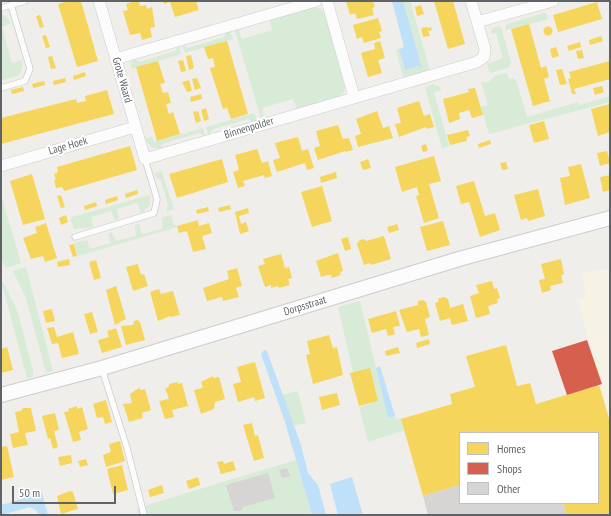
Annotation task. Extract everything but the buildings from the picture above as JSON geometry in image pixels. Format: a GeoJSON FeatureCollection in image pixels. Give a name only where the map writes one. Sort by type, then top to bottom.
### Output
{"type":"FeatureCollection","features":[{"type":"Feature","properties":{"kind":"street","name":"Grote Waard"},"geometry":{"type":"LineString","coordinates":[[99,1],[145,159]]}},
{"type":"Feature","properties":{"kind":"street"},"geometry":{"type":"LineString","coordinates":[[116,59],[316,1]]}},
{"type":"Feature","properties":{"kind":"street"},"geometry":{"type":"LineString","coordinates":[[327,1],[354,97]]}},
{"type":"Feature","properties":{"kind":"street"},"geometry":{"type":"LineString","coordinates":[[471,1],[477,22],[553,1]]}},
{"type":"Feature","properties":{"kind":"street","name":"Binnenpolder"},"geometry":{"type":"LineString","coordinates":[[145,159],[477,62],[484,57],[485,50],[477,22]]}},
{"type":"Feature","properties":{"kind":"street","name":"Lage Hoek"},"geometry":{"type":"LineString","coordinates":[[1,166],[135,127]]}},
{"type":"Feature","properties":{"kind":"street","name":"Dorpsstraat"},"geometry":{"type":"LineString","coordinates":[[1,394],[102,368],[459,259],[610,218]]}},
{"type":"Feature","properties":{"kind":"lane"},"geometry":{"type":"LineString","coordinates":[[1,8],[25,1]]}},
{"type":"Feature","properties":{"kind":"lane"},"geometry":{"type":"LineString","coordinates":[[1,88],[25,80],[30,69],[11,5]]}},
{"type":"Feature","properties":{"kind":"lane"},"geometry":{"type":"LineString","coordinates":[[75,237],[154,213],[157,199],[145,159]]}},
{"type":"Feature","properties":{"kind":"lane"},"geometry":{"type":"LineString","coordinates":[[102,368],[127,448],[144,515]]}},
{"type":"Feature","properties":{"kind":"shaded area"},"geometry":{"type":"Polygon","coordinates":[[[610,268],[610,419],[578,300],[587,297],[581,274],[610,268]]]}},
{"type":"Feature","properties":{"kind":"green space"},"geometry":{"type":"Polygon","coordinates":[[[403,1],[410,1],[430,70],[427,74],[408,80],[403,77],[396,50],[399,49],[405,70],[421,64],[403,1]]]}},
{"type":"Feature","properties":{"kind":"green space"},"geometry":{"type":"Polygon","coordinates":[[[313,7],[321,9],[326,16],[345,87],[344,92],[337,97],[297,109],[293,99],[262,108],[264,117],[261,119],[235,30],[238,29],[242,39],[272,30],[270,20],[313,7]]]}},
{"type":"Feature","properties":{"kind":"green space"},"geometry":{"type":"Polygon","coordinates":[[[544,13],[547,14],[548,19],[506,30],[505,27],[507,24],[544,13]]]}},
{"type":"Feature","properties":{"kind":"green space"},"geometry":{"type":"Polygon","coordinates":[[[1,14],[7,17],[11,23],[2,27],[12,63],[22,60],[23,66],[19,75],[4,80],[1,79],[1,14]]]}},
{"type":"Feature","properties":{"kind":"green space"},"geometry":{"type":"Polygon","coordinates":[[[499,26],[501,27],[511,62],[508,68],[490,73],[487,64],[503,58],[496,33],[492,34],[491,31],[493,28],[499,26]]]}},
{"type":"Feature","properties":{"kind":"green space"},"geometry":{"type":"Polygon","coordinates":[[[230,31],[233,39],[185,53],[182,45],[188,48],[224,37],[227,32],[230,31]]]}},
{"type":"Feature","properties":{"kind":"green space"},"geometry":{"type":"Polygon","coordinates":[[[179,46],[181,54],[132,69],[131,64],[134,59],[140,62],[175,51],[179,46]]]}},
{"type":"Feature","properties":{"kind":"green space"},"geometry":{"type":"Polygon","coordinates":[[[505,73],[508,75],[509,79],[513,78],[516,80],[527,117],[578,102],[580,105],[610,96],[610,102],[489,134],[481,107],[488,105],[481,82],[489,82],[495,76],[505,73]]]}},
{"type":"Feature","properties":{"kind":"green space"},"geometry":{"type":"Polygon","coordinates":[[[433,84],[440,87],[441,90],[434,93],[449,146],[442,148],[425,87],[433,84]]]}},
{"type":"Feature","properties":{"kind":"green space"},"geometry":{"type":"Polygon","coordinates":[[[254,113],[257,121],[248,119],[213,129],[208,135],[206,127],[254,113]]]}},
{"type":"Feature","properties":{"kind":"green space"},"geometry":{"type":"Polygon","coordinates":[[[203,128],[205,136],[199,133],[164,143],[161,148],[152,148],[145,139],[152,137],[154,142],[203,128]]]}},
{"type":"Feature","properties":{"kind":"green space"},"geometry":{"type":"Polygon","coordinates":[[[159,164],[174,209],[166,212],[168,205],[161,180],[156,177],[155,173],[161,171],[159,164]]]}},
{"type":"Feature","properties":{"kind":"green space"},"geometry":{"type":"Polygon","coordinates":[[[1,195],[21,263],[6,268],[1,259],[1,195]]]}},
{"type":"Feature","properties":{"kind":"green space"},"geometry":{"type":"Polygon","coordinates":[[[150,195],[150,205],[141,213],[137,203],[117,209],[119,219],[115,220],[111,211],[91,217],[93,227],[74,229],[71,220],[72,217],[150,195]]]}},
{"type":"Feature","properties":{"kind":"green space"},"geometry":{"type":"Polygon","coordinates":[[[171,215],[174,225],[177,227],[78,256],[74,243],[87,240],[90,249],[111,243],[108,234],[112,232],[116,241],[136,236],[135,225],[139,224],[142,234],[162,229],[161,218],[171,215]]]}},
{"type":"Feature","properties":{"kind":"green space"},"geometry":{"type":"Polygon","coordinates":[[[26,267],[53,371],[47,372],[45,369],[26,298],[13,271],[26,267]]]}},
{"type":"Feature","properties":{"kind":"green space"},"geometry":{"type":"Polygon","coordinates":[[[4,283],[18,313],[33,371],[33,377],[27,378],[2,284],[4,283]]]}},
{"type":"Feature","properties":{"kind":"green space"},"geometry":{"type":"Polygon","coordinates":[[[360,301],[388,418],[395,416],[396,420],[401,418],[405,430],[368,442],[359,407],[378,401],[353,372],[338,307],[360,301]]]}},
{"type":"Feature","properties":{"kind":"green space"},"geometry":{"type":"Polygon","coordinates":[[[298,391],[306,423],[293,426],[282,395],[298,391]]]}},
{"type":"Feature","properties":{"kind":"green space"},"geometry":{"type":"Polygon","coordinates":[[[296,460],[312,515],[136,515],[138,514],[137,508],[296,460]]]}},
{"type":"Feature","properties":{"kind":"water"},"geometry":{"type":"Polygon","coordinates":[[[392,1],[403,1],[421,64],[420,68],[418,66],[405,70],[399,49],[404,47],[392,1]]]}},
{"type":"Feature","properties":{"kind":"water"},"geometry":{"type":"Polygon","coordinates":[[[264,350],[267,351],[301,445],[308,473],[318,485],[326,515],[312,515],[285,422],[261,354],[264,350]]]}},
{"type":"Feature","properties":{"kind":"water"},"geometry":{"type":"Polygon","coordinates":[[[380,366],[395,416],[388,418],[376,368],[380,366]]]}},
{"type":"Feature","properties":{"kind":"water"},"geometry":{"type":"Polygon","coordinates":[[[352,477],[363,515],[338,515],[330,484],[352,477]]]}},
{"type":"Feature","properties":{"kind":"water"},"geometry":{"type":"Polygon","coordinates":[[[42,493],[48,515],[38,515],[37,511],[30,507],[1,515],[1,505],[42,493]]]}}]}
